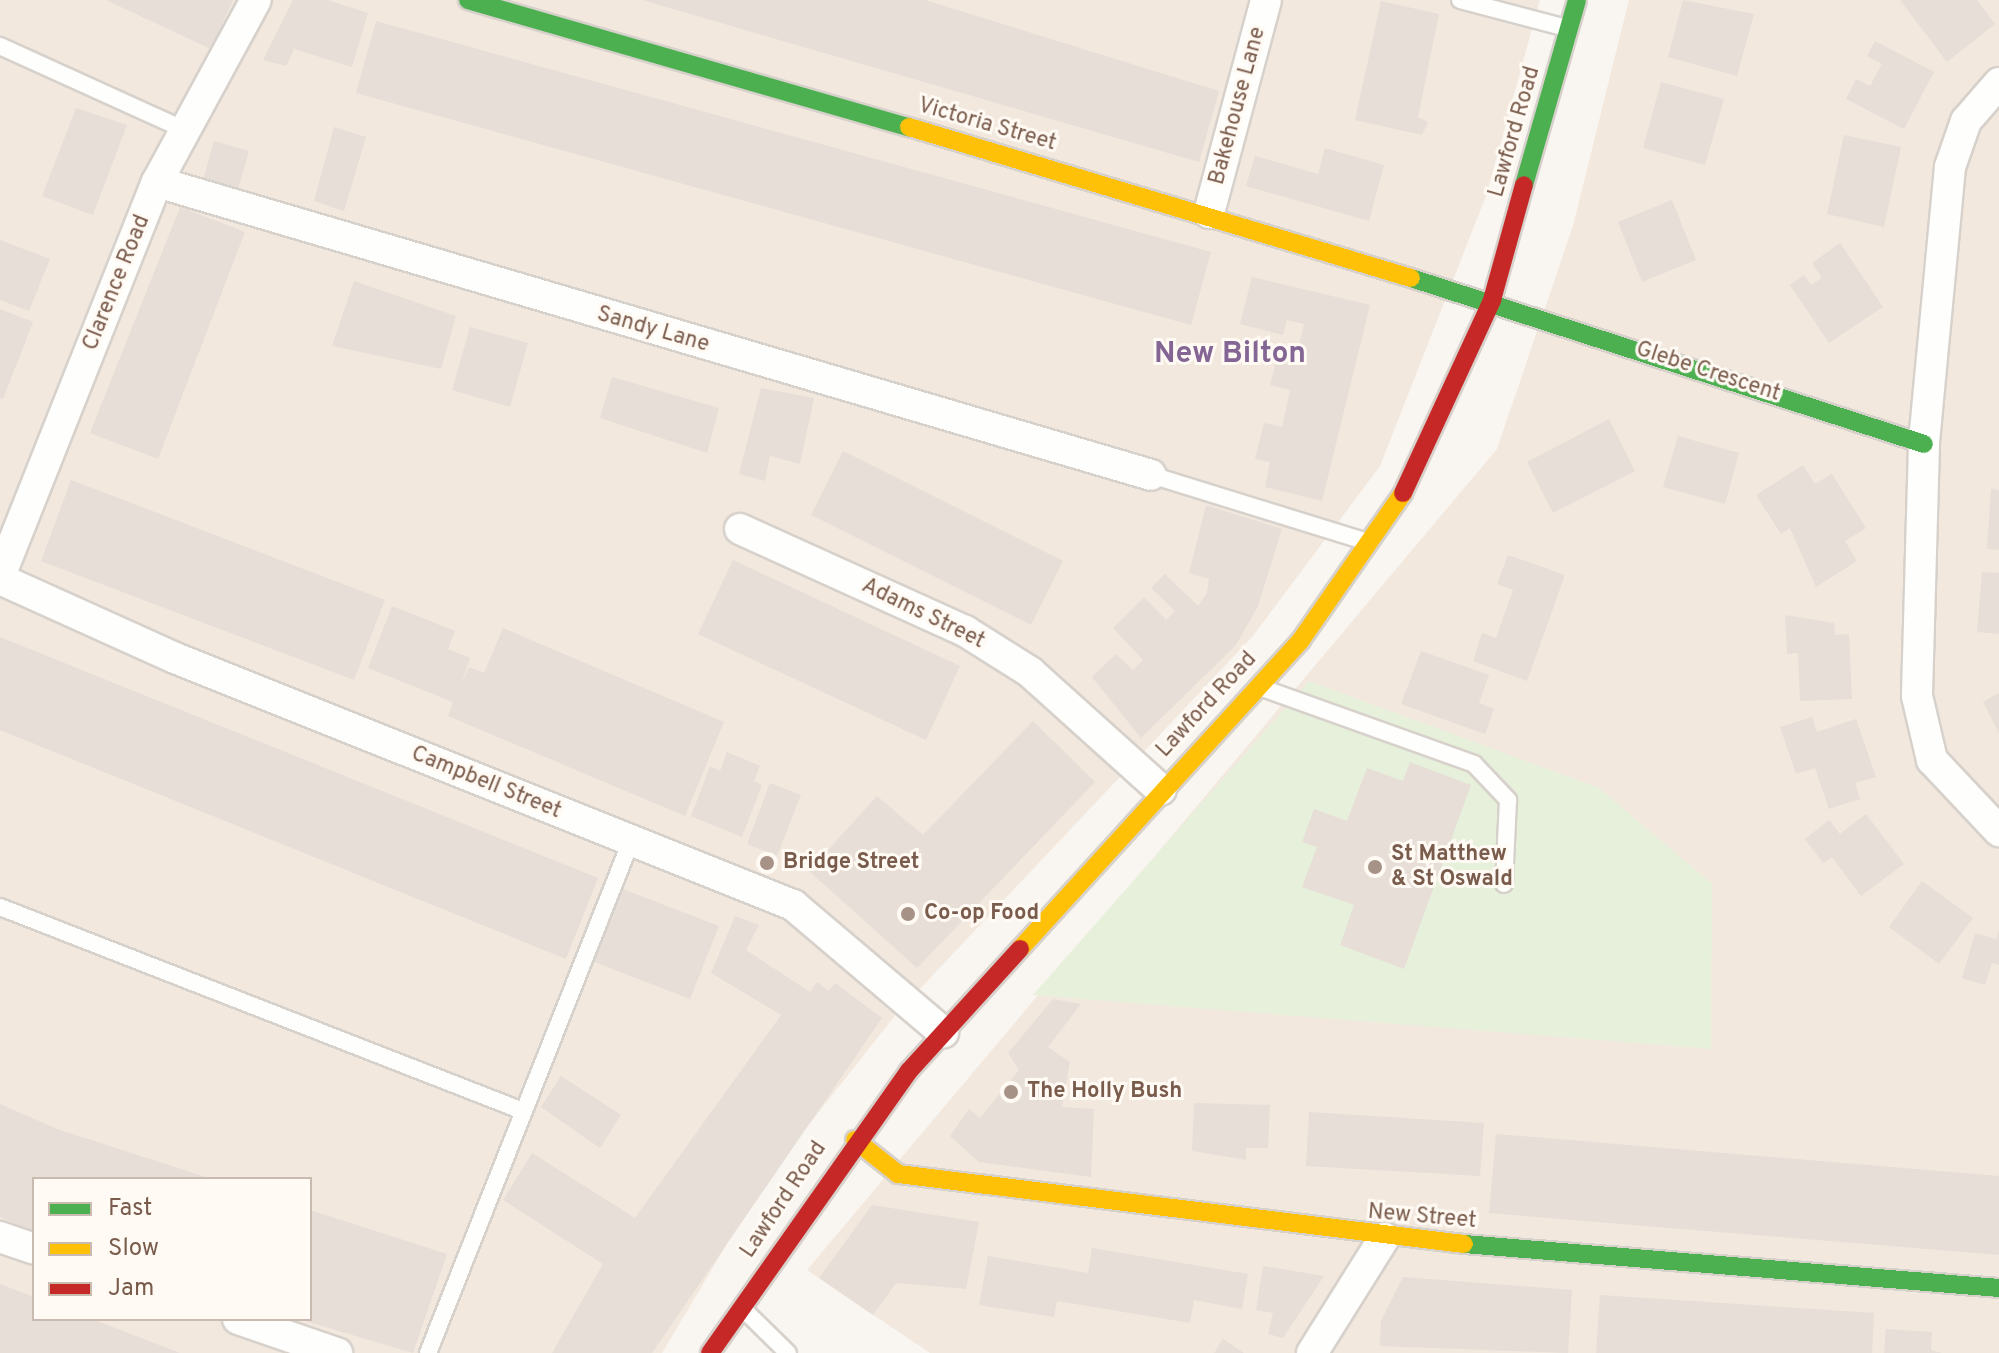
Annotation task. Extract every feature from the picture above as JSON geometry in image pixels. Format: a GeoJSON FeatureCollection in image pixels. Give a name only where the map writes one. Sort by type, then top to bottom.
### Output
{"type":"FeatureCollection","features":[{"type":"Feature","properties":{"kind":"street","name":"Clarence Road"},"geometry":{"type":"LineString","coordinates":[[0,577],[157,182],[256,0]]}},
{"type":"Feature","properties":{"kind":"street","name":"Victoria Street"},"geometry":{"type":"LineString","coordinates":[[468,0],[1209,213],[1492,300]]}},
{"type":"Feature","properties":{"kind":"street","name":"Bakehouse Lane"},"geometry":{"type":"LineString","coordinates":[[1209,213],[1266,0]]}},
{"type":"Feature","properties":{"kind":"street","name":"Lawford Road"},"geometry":{"type":"LineString","coordinates":[[710,1353],[855,1140],[943,1032],[1301,640],[1402,495],[1492,300],[1577,0]]}},
{"type":"Feature","properties":{"kind":"street"},"geometry":{"type":"LineString","coordinates":[[1999,83],[1966,121],[1950,167],[1924,444],[1917,696],[1932,760],[1999,831]]}},
{"type":"Feature","properties":{"kind":"street","name":"Sandy Lane"},"geometry":{"type":"LineString","coordinates":[[157,182],[1151,475]]}},
{"type":"Feature","properties":{"kind":"street","name":"Glebe Crescent"},"geometry":{"type":"LineString","coordinates":[[1492,300],[1924,444]]}},
{"type":"Feature","properties":{"kind":"street","name":"Adams Street"},"geometry":{"type":"LineString","coordinates":[[740,529],[965,631],[1030,672],[1161,790]]}},
{"type":"Feature","properties":{"kind":"street","name":"Campbell Street"},"geometry":{"type":"LineString","coordinates":[[0,577],[175,658],[793,905],[943,1032]]}},
{"type":"Feature","properties":{"kind":"street","name":"New Street"},"geometry":{"type":"LineString","coordinates":[[855,1140],[898,1174],[1384,1238],[1999,1288]]}},
{"type":"Feature","properties":{"kind":"street"},"geometry":{"type":"LineString","coordinates":[[0,1237],[32,1248]]}},
{"type":"Feature","properties":{"kind":"street"},"geometry":{"type":"LineString","coordinates":[[1312,1353],[1384,1238]]}},
{"type":"Feature","properties":{"kind":"street"},"geometry":{"type":"LineString","coordinates":[[244,1321],[337,1353]]}},
{"type":"Feature","properties":{"kind":"lane"},"geometry":{"type":"LineString","coordinates":[[1460,0],[1569,29]]}},
{"type":"Feature","properties":{"kind":"lane"},"geometry":{"type":"LineString","coordinates":[[0,46],[185,130]]}},
{"type":"Feature","properties":{"kind":"lane"},"geometry":{"type":"LineString","coordinates":[[1151,475],[1369,542]]}},
{"type":"Feature","properties":{"kind":"lane"},"geometry":{"type":"LineString","coordinates":[[1257,686],[1474,764],[1508,800],[1504,884]]}},
{"type":"Feature","properties":{"kind":"lane"},"geometry":{"type":"LineString","coordinates":[[428,1353],[631,841]]}},
{"type":"Feature","properties":{"kind":"lane"},"geometry":{"type":"LineString","coordinates":[[0,907],[523,1111]]}},
{"type":"Feature","properties":{"kind":"lane"},"geometry":{"type":"LineString","coordinates":[[741,1306],[788,1353]]}},
{"type":"Feature","properties":{"kind":"shaded area"},"geometry":{"type":"Polygon","coordinates":[[[0,0],[1540,0],[1486,196],[1380,466],[1253,636],[897,1013],[765,1180],[662,1353],[0,1353],[0,0]]]}},
{"type":"Feature","properties":{"kind":"shaded area"},"geometry":{"type":"Polygon","coordinates":[[[1629,0],[1999,0],[1999,1353],[930,1353],[807,1270],[1497,449],[1573,226],[1629,0]]]}},
{"type":"Feature","properties":{"kind":"green space"},"geometry":{"type":"Polygon","coordinates":[[[1309,681],[1599,788],[1712,884],[1711,1049],[1033,995],[1309,681]]]}},
{"type":"Feature","properties":{"kind":"building"},"geometry":{"type":"Polygon","coordinates":[[[106,0],[233,0],[211,49],[106,0]]]}},
{"type":"Feature","properties":{"kind":"building"},"geometry":{"type":"Polygon","coordinates":[[[293,0],[328,0],[368,13],[352,67],[294,49],[286,66],[263,60],[293,0]]]}},
{"type":"Feature","properties":{"kind":"building"},"geometry":{"type":"Polygon","coordinates":[[[642,0],[925,0],[1219,91],[1199,162],[642,0]]]}},
{"type":"Feature","properties":{"kind":"building"},"geometry":{"type":"Polygon","coordinates":[[[1683,0],[1754,14],[1737,76],[1668,57],[1683,0]]]}},
{"type":"Feature","properties":{"kind":"building"},"geometry":{"type":"Polygon","coordinates":[[[1900,0],[1977,0],[1995,24],[1947,62],[1900,0]]]}},
{"type":"Feature","properties":{"kind":"building"},"geometry":{"type":"Polygon","coordinates":[[[1381,1],[1439,14],[1418,117],[1428,122],[1422,135],[1355,120],[1381,1]]]}},
{"type":"Feature","properties":{"kind":"building"},"geometry":{"type":"Polygon","coordinates":[[[376,21],[1211,252],[1191,325],[356,93],[376,21]]]}},
{"type":"Feature","properties":{"kind":"building"},"geometry":{"type":"Polygon","coordinates":[[[1875,41],[1934,72],[1904,129],[1846,99],[1856,79],[1870,86],[1882,64],[1867,56],[1875,41]]]}},
{"type":"Feature","properties":{"kind":"building"},"geometry":{"type":"Polygon","coordinates":[[[1661,82],[1724,99],[1705,165],[1643,148],[1661,82]]]}},
{"type":"Feature","properties":{"kind":"building"},"geometry":{"type":"Polygon","coordinates":[[[76,108],[127,125],[93,215],[42,196],[76,108]]]}},
{"type":"Feature","properties":{"kind":"building"},"geometry":{"type":"Polygon","coordinates":[[[334,127],[366,137],[344,211],[314,201],[334,127]]]}},
{"type":"Feature","properties":{"kind":"building"},"geometry":{"type":"Polygon","coordinates":[[[1844,135],[1901,147],[1884,227],[1827,214],[1844,135]]]}},
{"type":"Feature","properties":{"kind":"building"},"geometry":{"type":"Polygon","coordinates":[[[214,141],[249,151],[238,189],[203,180],[214,141]]]}},
{"type":"Feature","properties":{"kind":"building"},"geometry":{"type":"Polygon","coordinates":[[[1325,148],[1384,165],[1369,221],[1246,186],[1255,156],[1318,174],[1325,148]]]}},
{"type":"Feature","properties":{"kind":"building"},"geometry":{"type":"Polygon","coordinates":[[[1672,200],[1696,260],[1642,282],[1618,222],[1672,200]]]}},
{"type":"Feature","properties":{"kind":"building"},"geometry":{"type":"Polygon","coordinates":[[[180,207],[245,232],[158,459],[90,433],[180,207]]]}},
{"type":"Feature","properties":{"kind":"building"},"geometry":{"type":"Polygon","coordinates":[[[0,240],[50,259],[29,311],[0,300],[0,240]]]}},
{"type":"Feature","properties":{"kind":"building"},"geometry":{"type":"Polygon","coordinates":[[[1840,243],[1883,307],[1829,343],[1790,285],[1804,275],[1811,285],[1822,278],[1812,263],[1840,243]]]}},
{"type":"Feature","properties":{"kind":"building"},"geometry":{"type":"Polygon","coordinates":[[[1252,277],[1370,305],[1322,501],[1265,487],[1270,462],[1255,459],[1264,423],[1282,427],[1290,390],[1270,385],[1277,358],[1295,362],[1304,324],[1287,320],[1283,335],[1240,324],[1252,277]]]}},
{"type":"Feature","properties":{"kind":"building"},"geometry":{"type":"Polygon","coordinates":[[[354,281],[456,316],[441,369],[332,346],[354,281]]]}},
{"type":"Feature","properties":{"kind":"building"},"geometry":{"type":"Polygon","coordinates":[[[0,309],[33,322],[3,399],[0,398],[0,309]]]}},
{"type":"Feature","properties":{"kind":"building"},"geometry":{"type":"Polygon","coordinates":[[[470,327],[528,343],[510,407],[452,390],[470,327]]]}},
{"type":"Feature","properties":{"kind":"building"},"geometry":{"type":"Polygon","coordinates":[[[612,377],[719,408],[707,453],[600,418],[612,377]]]}},
{"type":"Feature","properties":{"kind":"building"},"geometry":{"type":"Polygon","coordinates":[[[761,388],[814,398],[800,464],[770,456],[765,481],[739,474],[761,388]]]}},
{"type":"Feature","properties":{"kind":"building"},"geometry":{"type":"Polygon","coordinates":[[[1609,419],[1635,471],[1553,513],[1527,462],[1609,419]]]}},
{"type":"Feature","properties":{"kind":"building"},"geometry":{"type":"Polygon","coordinates":[[[1678,436],[1739,453],[1725,504],[1663,487],[1678,436]]]}},
{"type":"Feature","properties":{"kind":"building"},"geometry":{"type":"Polygon","coordinates":[[[843,451],[1063,561],[1031,625],[811,515],[843,451]]]}},
{"type":"Feature","properties":{"kind":"building"},"geometry":{"type":"Polygon","coordinates":[[[1803,465],[1815,484],[1832,474],[1866,528],[1845,541],[1857,561],[1816,587],[1790,528],[1781,534],[1756,495],[1803,465]]]}},
{"type":"Feature","properties":{"kind":"building"},"geometry":{"type":"Polygon","coordinates":[[[71,480],[385,600],[354,680],[41,561],[71,480]]]}},
{"type":"Feature","properties":{"kind":"building"},"geometry":{"type":"Polygon","coordinates":[[[1991,489],[1999,490],[1999,550],[1987,549],[1991,489]]]}},
{"type":"Feature","properties":{"kind":"building"},"geometry":{"type":"Polygon","coordinates":[[[1206,505],[1282,529],[1258,606],[1236,645],[1141,738],[1092,677],[1116,654],[1133,670],[1143,660],[1113,628],[1144,597],[1166,620],[1175,611],[1151,588],[1165,574],[1198,606],[1207,593],[1209,579],[1189,573],[1206,505]]]}},
{"type":"Feature","properties":{"kind":"building"},"geometry":{"type":"Polygon","coordinates":[[[1508,555],[1565,575],[1527,681],[1473,661],[1482,633],[1496,638],[1513,590],[1497,584],[1508,555]]]}},
{"type":"Feature","properties":{"kind":"building"},"geometry":{"type":"Polygon","coordinates":[[[733,560],[960,666],[926,740],[698,634],[733,560]]]}},
{"type":"Feature","properties":{"kind":"building"},"geometry":{"type":"Polygon","coordinates":[[[1982,572],[1999,573],[1999,634],[1977,632],[1982,572]]]}},
{"type":"Feature","properties":{"kind":"building"},"geometry":{"type":"Polygon","coordinates":[[[392,606],[455,631],[448,649],[470,658],[461,686],[469,667],[484,673],[503,628],[724,722],[685,816],[448,716],[453,702],[368,668],[392,606]]]}},
{"type":"Feature","properties":{"kind":"building"},"geometry":{"type":"Polygon","coordinates":[[[1785,615],[1834,623],[1835,635],[1849,634],[1852,699],[1800,701],[1798,653],[1787,654],[1785,615]]]}},
{"type":"Feature","properties":{"kind":"building"},"geometry":{"type":"Polygon","coordinates":[[[0,637],[598,878],[566,959],[0,730],[0,637]]]}},
{"type":"Feature","properties":{"kind":"building"},"geometry":{"type":"Polygon","coordinates":[[[1421,651],[1489,675],[1479,703],[1494,709],[1485,734],[1401,704],[1421,651]]]}},
{"type":"Feature","properties":{"kind":"building"},"geometry":{"type":"Polygon","coordinates":[[[1999,693],[1999,733],[1983,702],[1999,693]]]}},
{"type":"Feature","properties":{"kind":"building"},"geometry":{"type":"Polygon","coordinates":[[[1812,717],[1817,732],[1856,719],[1876,777],[1855,783],[1860,799],[1829,809],[1815,768],[1796,774],[1780,727],[1812,717]]]}},
{"type":"Feature","properties":{"kind":"building"},"geometry":{"type":"Polygon","coordinates":[[[1033,721],[1095,782],[917,968],[809,871],[877,796],[923,835],[1033,721]]]}},
{"type":"Feature","properties":{"kind":"building"},"geometry":{"type":"Polygon","coordinates":[[[727,752],[760,766],[754,781],[762,785],[742,837],[691,816],[710,766],[720,771],[727,752]]]}},
{"type":"Feature","properties":{"kind":"building","name":"St Matthew & St Oswald"},"geometry":{"type":"Polygon","coordinates":[[[1410,762],[1471,785],[1404,969],[1340,945],[1354,905],[1302,887],[1317,847],[1302,842],[1314,809],[1347,821],[1367,768],[1403,781],[1410,762]]]}},
{"type":"Feature","properties":{"kind":"building"},"geometry":{"type":"Polygon","coordinates":[[[770,783],[801,795],[777,856],[747,844],[770,783]]]}},
{"type":"Feature","properties":{"kind":"building"},"geometry":{"type":"Polygon","coordinates":[[[1866,814],[1904,864],[1861,896],[1832,857],[1823,863],[1805,839],[1829,820],[1840,834],[1866,814]]]}},
{"type":"Feature","properties":{"kind":"building"},"geometry":{"type":"Polygon","coordinates":[[[1922,881],[1973,918],[1939,964],[1889,927],[1922,881]]]}},
{"type":"Feature","properties":{"kind":"building"},"geometry":{"type":"Polygon","coordinates":[[[620,888],[719,926],[690,999],[592,961],[620,888]]]}},
{"type":"Feature","properties":{"kind":"building"},"geometry":{"type":"Polygon","coordinates":[[[735,916],[759,925],[746,950],[810,992],[817,982],[829,991],[835,983],[882,1018],[652,1353],[552,1353],[603,1264],[503,1200],[532,1153],[635,1218],[781,1015],[711,973],[735,916]]]}},
{"type":"Feature","properties":{"kind":"building"},"geometry":{"type":"Polygon","coordinates":[[[1999,930],[1999,965],[1992,963],[1985,985],[1962,978],[1975,933],[1996,939],[1999,930]]]}},
{"type":"Feature","properties":{"kind":"building"},"geometry":{"type":"Polygon","coordinates":[[[1053,999],[1081,1004],[1048,1047],[1070,1062],[1062,1107],[1094,1109],[1091,1177],[979,1162],[950,1136],[969,1109],[980,1118],[1019,1070],[1008,1053],[1053,999]]]}},
{"type":"Feature","properties":{"kind":"building"},"geometry":{"type":"Polygon","coordinates":[[[561,1076],[621,1115],[600,1148],[541,1107],[561,1076]]]}},
{"type":"Feature","properties":{"kind":"building"},"geometry":{"type":"Polygon","coordinates":[[[1194,1103],[1270,1105],[1268,1148],[1246,1148],[1246,1160],[1192,1151],[1194,1103]]]}},
{"type":"Feature","properties":{"kind":"building"},"geometry":{"type":"Polygon","coordinates":[[[0,1104],[57,1129],[206,1177],[32,1177],[32,1230],[0,1217],[0,1104]]]}},
{"type":"Feature","properties":{"kind":"building"},"geometry":{"type":"Polygon","coordinates":[[[1309,1112],[1484,1123],[1480,1176],[1306,1166],[1309,1112]]]}},
{"type":"Feature","properties":{"kind":"building"},"geometry":{"type":"Polygon","coordinates":[[[1496,1134],[1999,1176],[1999,1255],[1489,1213],[1496,1134]]]}},
{"type":"Feature","properties":{"kind":"building"},"geometry":{"type":"Polygon","coordinates":[[[872,1205],[979,1222],[966,1289],[896,1283],[873,1315],[819,1278],[872,1205]]]}},
{"type":"Feature","properties":{"kind":"building"},"geometry":{"type":"Polygon","coordinates":[[[312,1211],[447,1254],[413,1353],[305,1321],[312,1321],[312,1211]]]}},
{"type":"Feature","properties":{"kind":"building"},"geometry":{"type":"Polygon","coordinates":[[[1092,1248],[1248,1274],[1242,1309],[1194,1300],[1190,1323],[1057,1301],[1054,1317],[979,1305],[988,1256],[1088,1273],[1092,1248]]]}},
{"type":"Feature","properties":{"kind":"building"},"geometry":{"type":"Polygon","coordinates":[[[1263,1266],[1324,1276],[1283,1338],[1268,1334],[1273,1313],[1256,1310],[1263,1266]]]}},
{"type":"Feature","properties":{"kind":"building"},"geometry":{"type":"Polygon","coordinates":[[[1403,1277],[1572,1290],[1568,1353],[1380,1346],[1381,1321],[1403,1277]]]}},
{"type":"Feature","properties":{"kind":"building"},"geometry":{"type":"Polygon","coordinates":[[[0,1284],[32,1296],[32,1321],[97,1321],[180,1353],[0,1353],[0,1284]]]}},
{"type":"Feature","properties":{"kind":"building"},"geometry":{"type":"Polygon","coordinates":[[[1600,1295],[1874,1313],[1872,1353],[1596,1353],[1600,1295]]]}},
{"type":"Feature","properties":{"kind":"building"},"geometry":{"type":"Polygon","coordinates":[[[1886,1329],[1932,1332],[1931,1350],[1942,1353],[1884,1353],[1886,1329]]]}},
{"type":"Feature","properties":{"kind":"building"},"geometry":{"type":"Polygon","coordinates":[[[1223,1339],[1244,1353],[1214,1353],[1223,1339]]]}},
{"type":"Feature","properties":{"kind":"traffic: fast"},"geometry":{"type":"LineString","coordinates":[[468,0],[909,127]]}},
{"type":"Feature","properties":{"kind":"traffic: fast"},"geometry":{"type":"LineString","coordinates":[[1524,185],[1577,0]]}},
{"type":"Feature","properties":{"kind":"traffic: fast"},"geometry":{"type":"LineString","coordinates":[[1411,278],[1924,444]]}},
{"type":"Feature","properties":{"kind":"traffic: fast"},"geometry":{"type":"LineString","coordinates":[[1464,1244],[1999,1288]]}},
{"type":"Feature","properties":{"kind":"traffic: slow"},"geometry":{"type":"LineString","coordinates":[[909,127],[1411,278]]}},
{"type":"Feature","properties":{"kind":"traffic: slow"},"geometry":{"type":"LineString","coordinates":[[1020,949],[1301,640],[1403,493]]}},
{"type":"Feature","properties":{"kind":"traffic: slow"},"geometry":{"type":"LineString","coordinates":[[855,1140],[898,1174],[1464,1244]]}},
{"type":"Feature","properties":{"kind":"traffic: jam"},"geometry":{"type":"LineString","coordinates":[[1403,493],[1492,300],[1524,185]]}},
{"type":"Feature","properties":{"kind":"traffic: jam"},"geometry":{"type":"LineString","coordinates":[[710,1353],[909,1071],[1020,949]]}},
{"type":"Feature","properties":{"kind":"place","name":"Bridge Street"},"geometry":{"type":"Point","coordinates":[767,863]}},
{"type":"Feature","properties":{"kind":"place","name":"St Matthew & St Oswald"},"geometry":{"type":"Point","coordinates":[1375,867]}},
{"type":"Feature","properties":{"kind":"place","name":"Co-op Food"},"geometry":{"type":"Point","coordinates":[908,914]}},
{"type":"Feature","properties":{"kind":"place","name":"The Holly Bush"},"geometry":{"type":"Point","coordinates":[1011,1092]}},
{"type":"Feature","properties":{"kind":"district","name":"New Bilton"},"geometry":{"type":"Point","coordinates":[1230,355]}}]}
